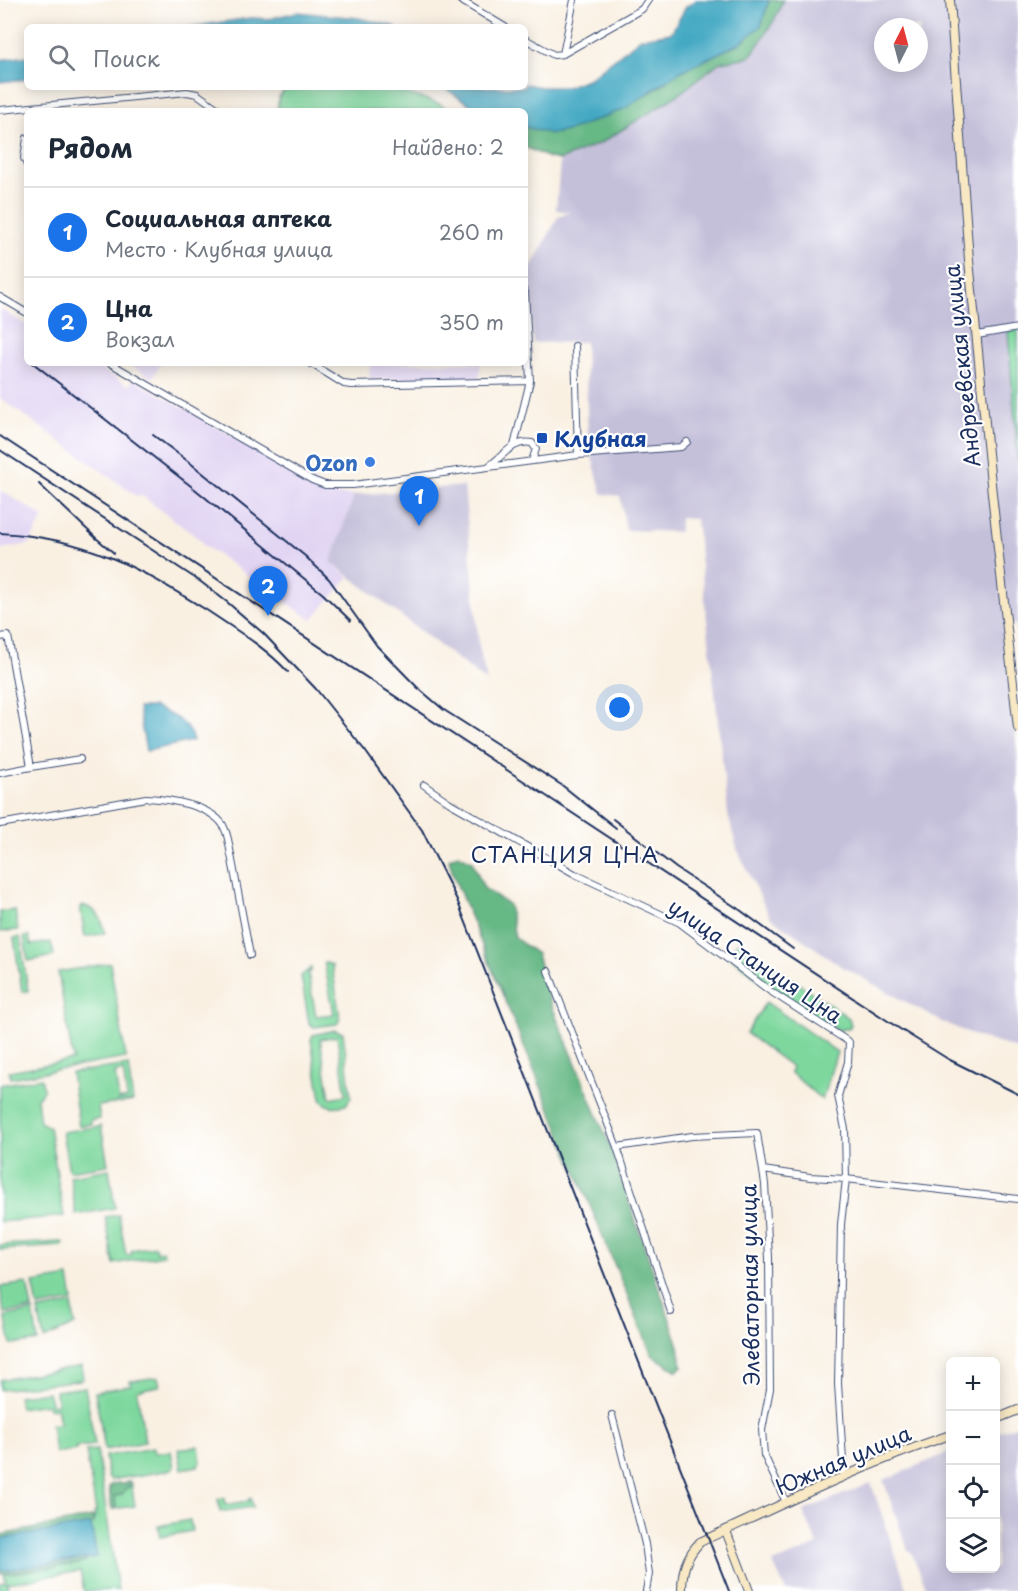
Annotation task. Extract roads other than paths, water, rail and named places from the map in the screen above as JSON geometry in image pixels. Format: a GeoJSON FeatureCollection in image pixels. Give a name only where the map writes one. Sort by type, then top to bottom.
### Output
{"type":"FeatureCollection","features":[{"type":"Feature","properties":{"kind":"street"},"geometry":{"type":"LineString","coordinates":[[460,0],[500,24]]}},
{"type":"Feature","properties":{"kind":"street"},"geometry":{"type":"LineString","coordinates":[[563,54],[574,0]]}},
{"type":"Feature","properties":{"kind":"street"},"geometry":{"type":"LineString","coordinates":[[528,41],[554,55],[563,54],[642,9],[648,0]]}},
{"type":"Feature","properties":{"kind":"street","name":"Андреевская улица"},"geometry":{"type":"LineString","coordinates":[[950,0],[966,227],[993,506],[1018,728]]}},
{"type":"Feature","properties":{"kind":"street"},"geometry":{"type":"LineString","coordinates":[[47,108],[187,93],[197,94],[217,108]]}},
{"type":"Feature","properties":{"kind":"street"},"geometry":{"type":"LineString","coordinates":[[0,110],[24,110]]}},
{"type":"Feature","properties":{"kind":"street"},"geometry":{"type":"LineString","coordinates":[[0,297],[24,311]]}},
{"type":"Feature","properties":{"kind":"street"},"geometry":{"type":"LineString","coordinates":[[977,334],[1018,328]]}},
{"type":"Feature","properties":{"kind":"street"},"geometry":{"type":"LineString","coordinates":[[514,446],[530,381],[528,345]]}},
{"type":"Feature","properties":{"kind":"street"},"geometry":{"type":"LineString","coordinates":[[575,346],[578,455]]}},
{"type":"Feature","properties":{"kind":"street"},"geometry":{"type":"LineString","coordinates":[[115,366],[312,480],[325,484],[353,485],[578,455],[681,447],[687,442]]}},
{"type":"Feature","properties":{"kind":"street"},"geometry":{"type":"LineString","coordinates":[[315,366],[344,384],[351,385],[530,381]]}},
{"type":"Feature","properties":{"kind":"street"},"geometry":{"type":"LineString","coordinates":[[489,467],[523,441],[532,443],[536,449],[532,461]]}},
{"type":"Feature","properties":{"kind":"street"},"geometry":{"type":"LineString","coordinates":[[0,637],[8,636],[31,767]]}},
{"type":"Feature","properties":{"kind":"street"},"geometry":{"type":"LineString","coordinates":[[0,773],[80,759]]}},
{"type":"Feature","properties":{"kind":"street","name":"улица Станция Цна"},"geometry":{"type":"LineString","coordinates":[[424,785],[450,803],[575,874],[680,923],[770,991],[847,1039],[850,1051],[838,1096],[845,1129],[846,1179]]}},
{"type":"Feature","properties":{"kind":"street"},"geometry":{"type":"LineString","coordinates":[[0,824],[146,798],[167,799],[213,815],[223,824],[228,839],[250,955]]}},
{"type":"Feature","properties":{"kind":"street"},"geometry":{"type":"LineString","coordinates":[[548,971],[617,1147],[671,1312]]}},
{"type":"Feature","properties":{"kind":"street","name":"Элеваторная улица"},"geometry":{"type":"LineString","coordinates":[[617,1147],[692,1136],[756,1133],[763,1170],[769,1257],[770,1389],[762,1430],[764,1455],[786,1502]]}},
{"type":"Feature","properties":{"kind":"street"},"geometry":{"type":"LineString","coordinates":[[763,1170],[810,1178],[846,1179],[1018,1199]]}},
{"type":"Feature","properties":{"kind":"street"},"geometry":{"type":"LineString","coordinates":[[844,1475],[838,1384],[841,1224],[846,1179]]}},
{"type":"Feature","properties":{"kind":"street"},"geometry":{"type":"LineString","coordinates":[[1000,1417],[1018,1410]]}},
{"type":"Feature","properties":{"kind":"street"},"geometry":{"type":"LineString","coordinates":[[612,1415],[645,1544],[649,1575],[646,1591]]}},
{"type":"Feature","properties":{"kind":"street","name":"Южная улица"},"geometry":{"type":"LineString","coordinates":[[682,1591],[684,1569],[690,1553],[700,1542],[844,1475],[894,1454],[946,1437]]}},
{"type":"Feature","properties":{"kind":"street"},"geometry":{"type":"LineString","coordinates":[[726,1531],[749,1591]]}},
{"type":"Feature","properties":{"kind":"water"},"geometry":{"type":"Polygon","coordinates":[[[696,0],[769,0],[761,26],[740,43],[681,71],[624,109],[571,130],[551,134],[528,128],[528,108],[475,108],[448,90],[528,90],[528,85],[566,87],[590,78],[641,38],[671,33],[686,7],[696,0]]]}},
{"type":"Feature","properties":{"kind":"water"},"geometry":{"type":"Polygon","coordinates":[[[297,12],[358,18],[384,24],[209,24],[251,18],[268,19],[297,12]]]}},
{"type":"Feature","properties":{"kind":"water"},"geometry":{"type":"Polygon","coordinates":[[[24,56],[24,79],[0,82],[0,60],[24,56]]]}},
{"type":"Feature","properties":{"kind":"water"},"geometry":{"type":"Polygon","coordinates":[[[153,707],[183,723],[193,741],[146,751],[138,708],[153,707]]]}},
{"type":"Feature","properties":{"kind":"water"},"geometry":{"type":"Polygon","coordinates":[[[91,1524],[97,1557],[0,1571],[0,1539],[91,1524]]]}},
{"type":"Feature","properties":{"kind":"railway"},"geometry":{"type":"LineString","coordinates":[[37,366],[196,490],[323,594],[351,621]]}},
{"type":"Feature","properties":{"kind":"railway"},"geometry":{"type":"LineString","coordinates":[[153,435],[305,556],[329,579],[377,646],[417,687],[444,710],[563,786],[616,828]]}},
{"type":"Feature","properties":{"kind":"railway"},"geometry":{"type":"LineString","coordinates":[[0,436],[900,1029],[948,1059],[1018,1094]]}},
{"type":"Feature","properties":{"kind":"railway"},"geometry":{"type":"LineString","coordinates":[[0,450],[201,582],[264,634],[316,689],[366,752],[422,830],[457,900],[729,1591]]}},
{"type":"Feature","properties":{"kind":"railway"},"geometry":{"type":"LineString","coordinates":[[39,484],[114,553]]}},
{"type":"Feature","properties":{"kind":"railway"},"geometry":{"type":"LineString","coordinates":[[0,533],[59,541],[110,557],[133,568],[182,595],[240,632],[288,672]]}},
{"type":"Feature","properties":{"kind":"railway"},"geometry":{"type":"LineString","coordinates":[[613,819],[676,868],[740,910],[793,949]]}},
{"type":"Feature","properties":{"kind":"place","name":"Клубная"},"geometry":{"type":"Point","coordinates":[542,438]}},
{"type":"Feature","properties":{"kind":"place","name":"Ozon"},"geometry":{"type":"Point","coordinates":[370,462]}},
{"type":"Feature","properties":{"kind":"place","name":"Социальная аптека"},"geometry":{"type":"Point","coordinates":[419,526]}},
{"type":"Feature","properties":{"kind":"place","name":"Цна"},"geometry":{"type":"Point","coordinates":[268,616]}},
{"type":"Feature","properties":{"kind":"district","name":"СТАНЦИЯ ЦНА"},"geometry":{"type":"Point","coordinates":[565,853]}}]}
